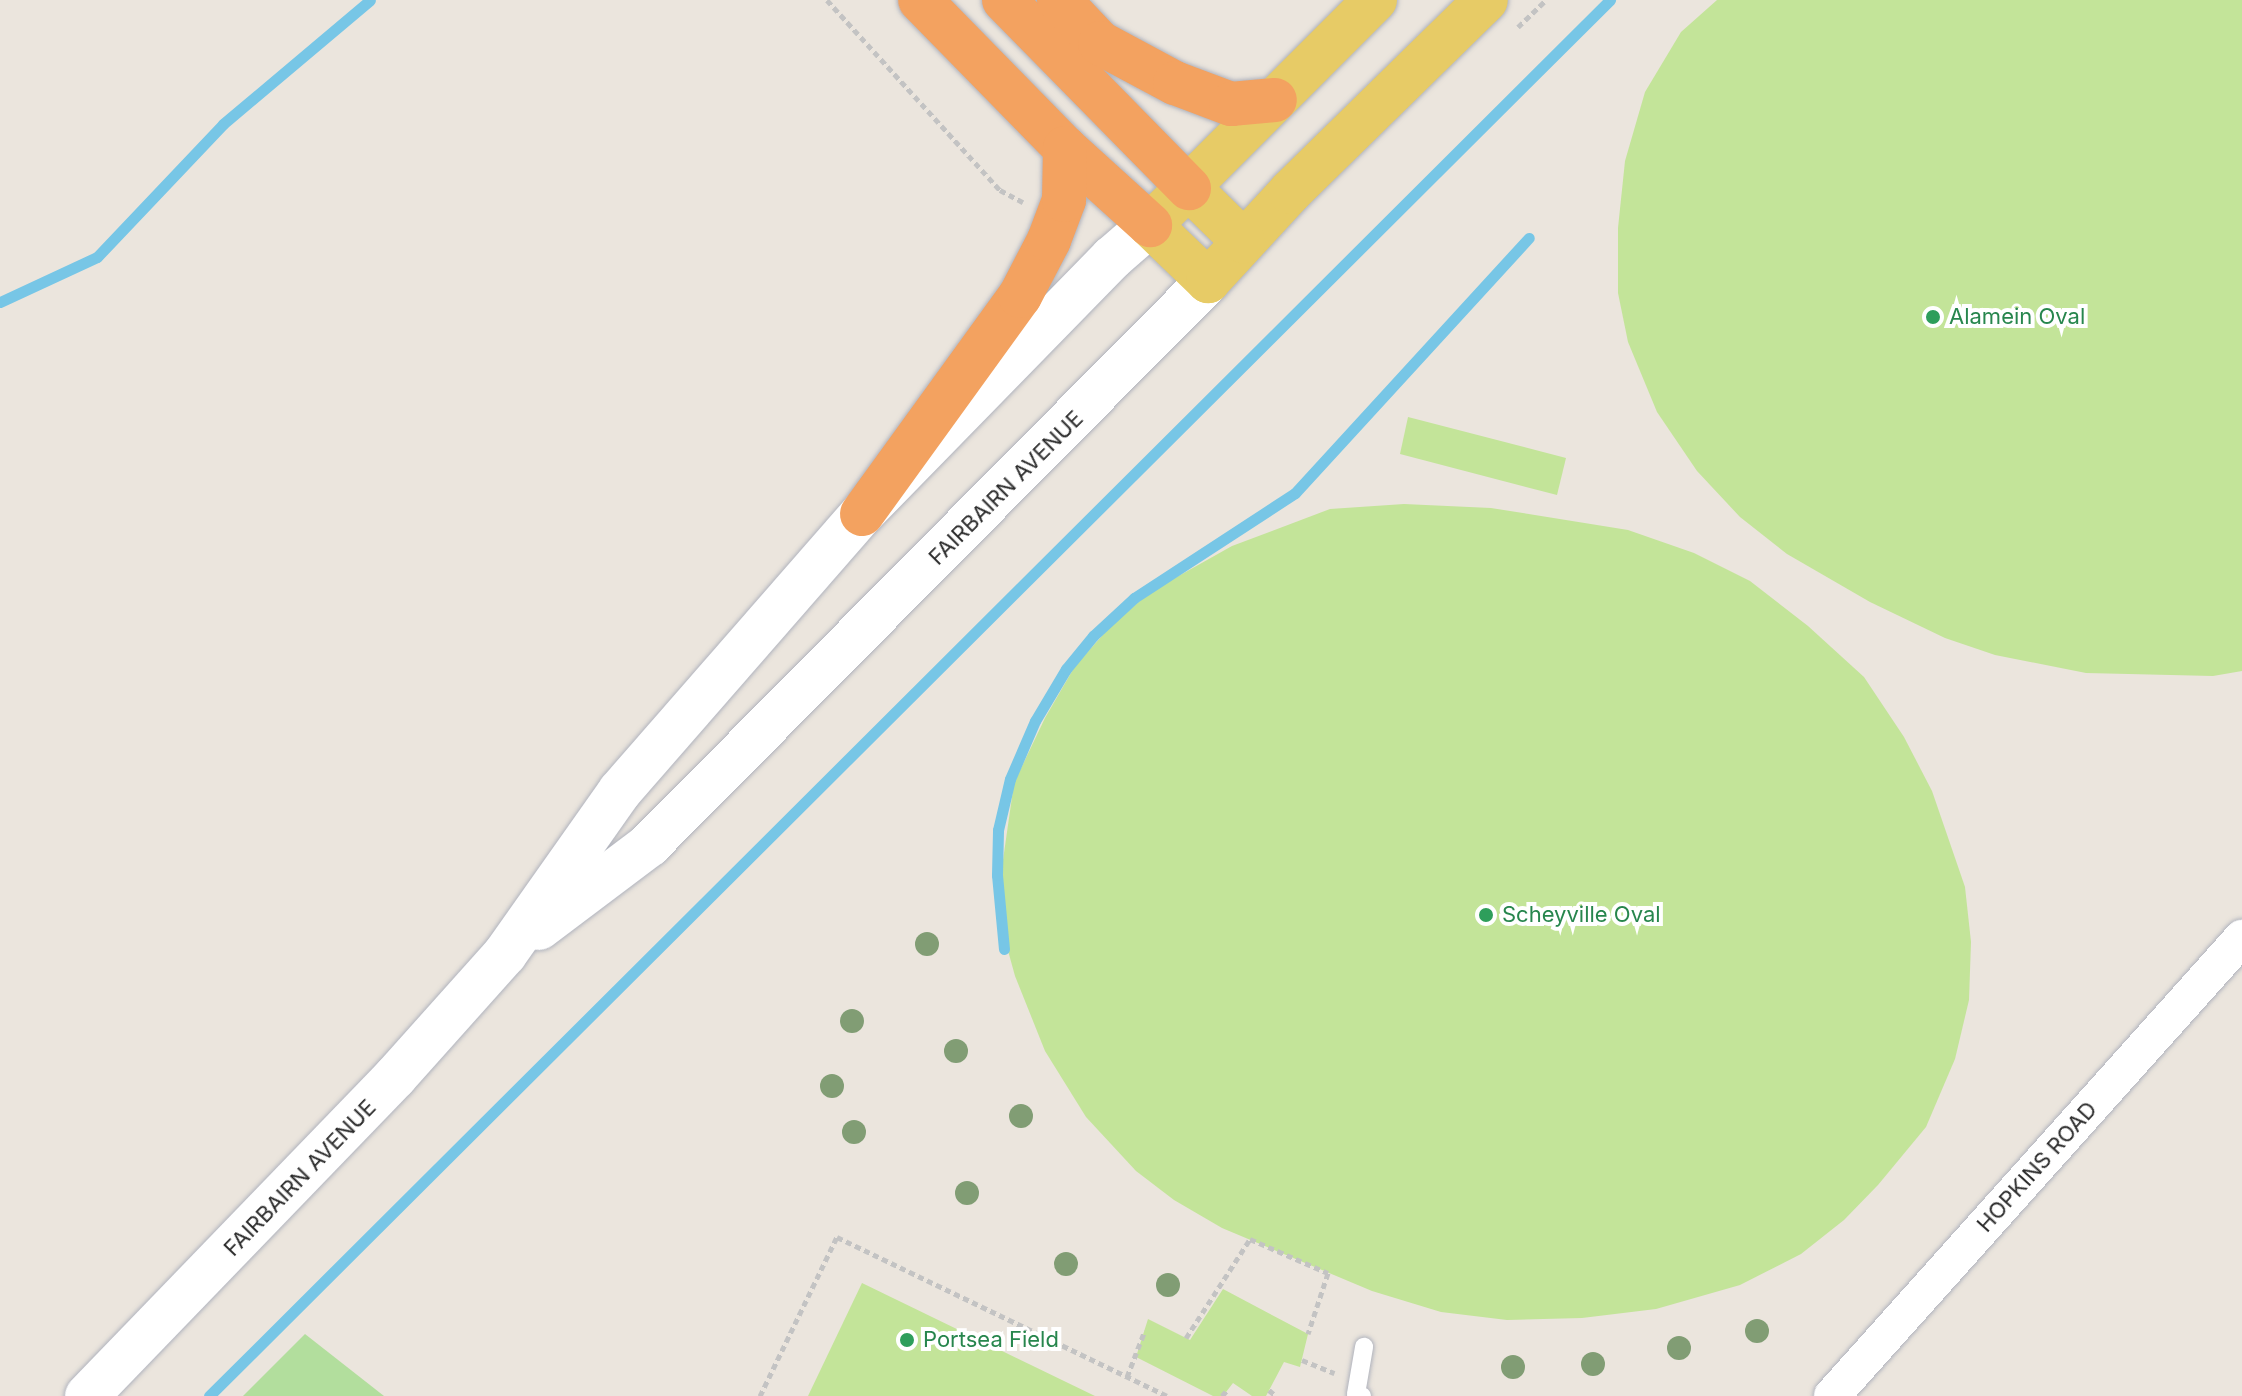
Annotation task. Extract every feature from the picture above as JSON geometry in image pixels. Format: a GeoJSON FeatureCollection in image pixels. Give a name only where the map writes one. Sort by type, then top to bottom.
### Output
{"type":"FeatureCollection","features":[{"type":"Feature","properties":{"kind":"highway"},"geometry":{"type":"LineString","coordinates":[[920,0],[1065,148],[1150,225]]}},
{"type":"Feature","properties":{"kind":"highway"},"geometry":{"type":"LineString","coordinates":[[1004,0],[1189,188]]}},
{"type":"Feature","properties":{"kind":"highway"},"geometry":{"type":"LineString","coordinates":[[1059,0],[1106,48],[1175,83],[1231,104],[1275,100]]}},
{"type":"Feature","properties":{"kind":"highway"},"geometry":{"type":"LineString","coordinates":[[862,514],[1007,317],[1038,262],[1059,215],[1066,188],[1065,148]]}},
{"type":"Feature","properties":{"kind":"main road","name":"FAIRBAIRN AVENUE"},"geometry":{"type":"LineString","coordinates":[[87,1396],[395,1077],[505,954],[620,791],[862,514],[1112,258],[1189,188],[1375,0]]}},
{"type":"Feature","properties":{"kind":"main road","name":"FAIRBAIRN AVENUE"},"geometry":{"type":"LineString","coordinates":[[505,954],[649,845],[1208,281],[1243,241],[1486,0]]}},
{"type":"Feature","properties":{"kind":"main road"},"geometry":{"type":"LineString","coordinates":[[1189,188],[1243,241]]}},
{"type":"Feature","properties":{"kind":"main road"},"geometry":{"type":"LineString","coordinates":[[1150,225],[1208,281]]}},
{"type":"Feature","properties":{"kind":"street","name":"HOPKINS ROAD"},"geometry":{"type":"LineString","coordinates":[[1832,1396],[2242,938]]}},
{"type":"Feature","properties":{"kind":"lane"},"geometry":{"type":"LineString","coordinates":[[1362,1396],[1356,1394],[1364,1347]]}},
{"type":"Feature","properties":{"kind":"path"},"geometry":{"type":"LineString","coordinates":[[827,0],[1000,190],[1059,215]]}},
{"type":"Feature","properties":{"kind":"path"},"geometry":{"type":"LineString","coordinates":[[760,1396],[837,1237],[1167,1396]]}},
{"type":"Feature","properties":{"kind":"path"},"geometry":{"type":"LineString","coordinates":[[1186,1338],[1250,1239],[1328,1273],[1308,1334]]}},
{"type":"Feature","properties":{"kind":"path"},"geometry":{"type":"LineString","coordinates":[[1127,1377],[1145,1330]]}},
{"type":"Feature","properties":{"kind":"path"},"geometry":{"type":"LineString","coordinates":[[1222,1396],[1228,1389]]}},
{"type":"Feature","properties":{"kind":"path"},"geometry":{"type":"LineString","coordinates":[[1269,1390],[1276,1396]]}},
{"type":"Feature","properties":{"kind":"green space","name":"Alamein Oval"},"geometry":{"type":"Polygon","coordinates":[[[1717,0],[2242,0],[2242,671],[2213,676],[2086,673],[1995,655],[1945,638],[1870,602],[1787,554],[1740,517],[1697,471],[1657,412],[1628,342],[1618,293],[1618,228],[1625,161],[1645,92],[1681,32],[1717,0]]]}},
{"type":"Feature","properties":{"kind":"green space"},"geometry":{"type":"Polygon","coordinates":[[[1408,417],[1566,458],[1557,495],[1400,454],[1408,417]]]}},
{"type":"Feature","properties":{"kind":"green space","name":"Scheyville Oval"},"geometry":{"type":"Polygon","coordinates":[[[1404,504],[1491,508],[1628,530],[1694,553],[1750,581],[1808,626],[1864,677],[1904,737],[1932,791],[1965,887],[1971,942],[1969,1000],[1955,1059],[1926,1127],[1878,1185],[1844,1220],[1801,1254],[1740,1285],[1656,1309],[1582,1318],[1507,1320],[1441,1312],[1372,1291],[1222,1228],[1174,1200],[1136,1171],[1086,1117],[1045,1051],[1015,976],[1007,947],[999,888],[1014,783],[1045,718],[1075,666],[1109,628],[1150,592],[1232,546],[1330,509],[1404,504]]]}},
{"type":"Feature","properties":{"kind":"green space","name":"Portsea Field"},"geometry":{"type":"Polygon","coordinates":[[[862,1283],[1095,1396],[808,1396],[862,1283]]]}},
{"type":"Feature","properties":{"kind":"green space"},"geometry":{"type":"Polygon","coordinates":[[[1223,1289],[1308,1334],[1300,1367],[1284,1362],[1266,1396],[1252,1396],[1233,1383],[1223,1396],[1213,1396],[1136,1357],[1148,1319],[1190,1340],[1223,1289]]]}},
{"type":"Feature","properties":{"kind":"green space"},"geometry":{"type":"Polygon","coordinates":[[[305,1334],[384,1396],[243,1396],[305,1334]]]}},
{"type":"Feature","properties":{"kind":"waterway"},"geometry":{"type":"LineString","coordinates":[[0,302],[97,257],[223,124],[370,0]]}},
{"type":"Feature","properties":{"kind":"waterway"},"geometry":{"type":"LineString","coordinates":[[209,1396],[1610,0]]}},
{"type":"Feature","properties":{"kind":"waterway"},"geometry":{"type":"LineString","coordinates":[[1004,949],[997,875],[998,830],[1010,779],[1035,721],[1066,669],[1093,636],[1134,598],[1295,493],[1529,238]]}},
{"type":"Feature","properties":{"kind":"place","name":"Alamein Oval"},"geometry":{"type":"Point","coordinates":[1933,317]}},
{"type":"Feature","properties":{"kind":"place","name":"Scheyville Oval"},"geometry":{"type":"Point","coordinates":[1486,915]}},
{"type":"Feature","properties":{"kind":"place","name":"Portsea Field"},"geometry":{"type":"Point","coordinates":[907,1340]}}]}
